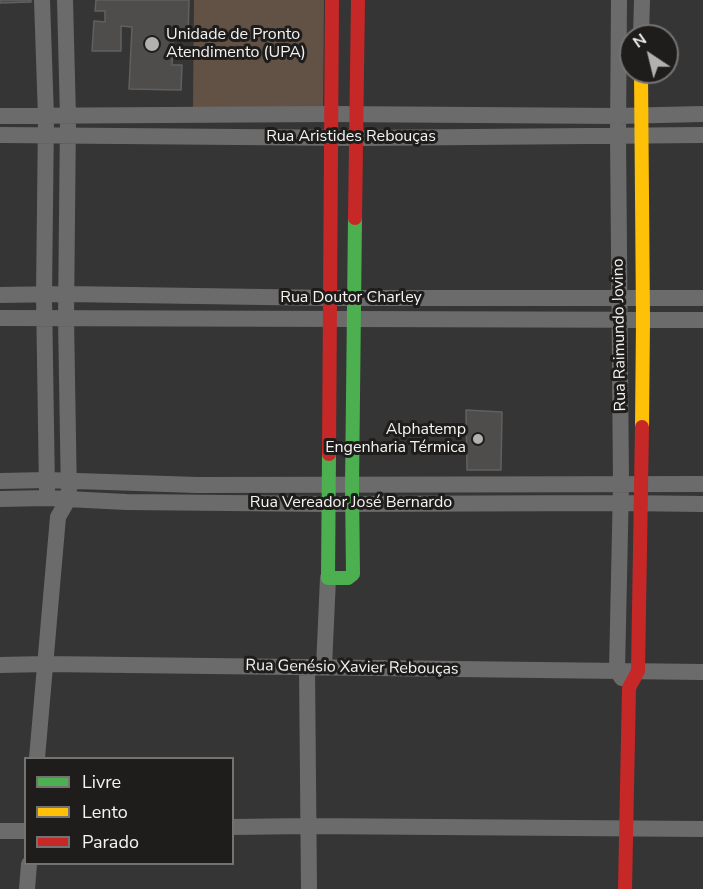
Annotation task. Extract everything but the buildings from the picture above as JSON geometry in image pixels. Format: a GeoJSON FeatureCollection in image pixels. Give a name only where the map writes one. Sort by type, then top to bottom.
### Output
{"type":"FeatureCollection","features":[{"type":"Feature","properties":{"kind":"street"},"geometry":{"type":"LineString","coordinates":[[42,0],[46,117],[44,295],[47,498],[58,517]]}},
{"type":"Feature","properties":{"kind":"street"},"geometry":{"type":"LineString","coordinates":[[37,757],[58,517],[69,498],[66,364],[68,117],[65,0]]}},
{"type":"Feature","properties":{"kind":"street"},"geometry":{"type":"LineString","coordinates":[[309,889],[308,826],[316,667],[328,578],[332,0]]}},
{"type":"Feature","properties":{"kind":"street"},"geometry":{"type":"LineString","coordinates":[[328,578],[348,578],[353,574],[358,0]]}},
{"type":"Feature","properties":{"kind":"street","name":"Rua Raimundo Jovino"},"geometry":{"type":"LineString","coordinates":[[617,671],[621,503],[619,0]]}},
{"type":"Feature","properties":{"kind":"street"},"geometry":{"type":"LineString","coordinates":[[641,24],[642,0]]}},
{"type":"Feature","properties":{"kind":"street","name":"Rua Raimundo Jovino"},"geometry":{"type":"LineString","coordinates":[[638,671],[643,320],[641,84]]}},
{"type":"Feature","properties":{"kind":"street","name":"Rua Aristides Rebouças"},"geometry":{"type":"LineString","coordinates":[[0,116],[703,114]]}},
{"type":"Feature","properties":{"kind":"street","name":"Rua Aristides Rebouças"},"geometry":{"type":"LineString","coordinates":[[0,135],[357,138],[703,135]]}},
{"type":"Feature","properties":{"kind":"street"},"geometry":{"type":"LineString","coordinates":[[330,183],[356,184]]}},
{"type":"Feature","properties":{"kind":"street"},"geometry":{"type":"LineString","coordinates":[[45,227],[67,226]]}},
{"type":"Feature","properties":{"kind":"street","name":"Rua Doutor Charley"},"geometry":{"type":"LineString","coordinates":[[0,295],[703,298]]}},
{"type":"Feature","properties":{"kind":"street"},"geometry":{"type":"LineString","coordinates":[[184,318],[185,297]]}},
{"type":"Feature","properties":{"kind":"street"},"geometry":{"type":"LineString","coordinates":[[450,320],[452,298]]}},
{"type":"Feature","properties":{"kind":"street","name":"Rua Doutor Charley"},"geometry":{"type":"LineString","coordinates":[[0,318],[703,320]]}},
{"type":"Feature","properties":{"kind":"street"},"geometry":{"type":"LineString","coordinates":[[46,363],[66,364]]}},
{"type":"Feature","properties":{"kind":"street","name":"Rua Vereador José Bernardo"},"geometry":{"type":"LineString","coordinates":[[0,481],[328,486],[703,484]]}},
{"type":"Feature","properties":{"kind":"street"},"geometry":{"type":"LineString","coordinates":[[459,484],[459,504]]}},
{"type":"Feature","properties":{"kind":"street"},"geometry":{"type":"LineString","coordinates":[[500,484],[500,504]]}},
{"type":"Feature","properties":{"kind":"street"},"geometry":{"type":"LineString","coordinates":[[196,503],[198,485]]}},
{"type":"Feature","properties":{"kind":"street","name":"Rua Vereador José Bernardo"},"geometry":{"type":"LineString","coordinates":[[0,499],[69,498],[126,502],[328,504],[703,504]]}},
{"type":"Feature","properties":{"kind":"street","name":"Rua Genésio Xavier Rebouças"},"geometry":{"type":"LineString","coordinates":[[0,665],[703,672]]}},
{"type":"Feature","properties":{"kind":"street"},"geometry":{"type":"LineString","coordinates":[[617,671],[629,688]]}},
{"type":"Feature","properties":{"kind":"street"},"geometry":{"type":"LineString","coordinates":[[625,889],[629,688],[638,671]]}},
{"type":"Feature","properties":{"kind":"street"},"geometry":{"type":"LineString","coordinates":[[234,827],[703,829]]}},
{"type":"Feature","properties":{"kind":"street"},"geometry":{"type":"LineString","coordinates":[[0,831],[24,831]]}},
{"type":"Feature","properties":{"kind":"street"},"geometry":{"type":"LineString","coordinates":[[27,889],[28,865]]}},
{"type":"Feature","properties":{"kind":"shaded area"},"geometry":{"type":"Polygon","coordinates":[[[194,0],[324,0],[323,107],[193,107],[194,0]]]}},
{"type":"Feature","properties":{"kind":"traffic: fast"},"geometry":{"type":"LineString","coordinates":[[329,454],[328,578],[348,578],[353,574],[355,218]]}},
{"type":"Feature","properties":{"kind":"traffic: slow"},"geometry":{"type":"LineString","coordinates":[[641,84],[642,427]]}},
{"type":"Feature","properties":{"kind":"traffic: jam"},"geometry":{"type":"LineString","coordinates":[[329,454],[332,0]]}},
{"type":"Feature","properties":{"kind":"traffic: jam"},"geometry":{"type":"LineString","coordinates":[[355,218],[358,0]]}},
{"type":"Feature","properties":{"kind":"traffic: jam"},"geometry":{"type":"LineString","coordinates":[[625,889],[629,688],[638,671],[642,427]]}},
{"type":"Feature","properties":{"kind":"place","name":"Unidade de Pronto Atendimento (UPA)"},"geometry":{"type":"Point","coordinates":[152,44]}},
{"type":"Feature","properties":{"kind":"place","name":"Alphatemp Engenharia Térmica"},"geometry":{"type":"Point","coordinates":[478,439]}}]}
